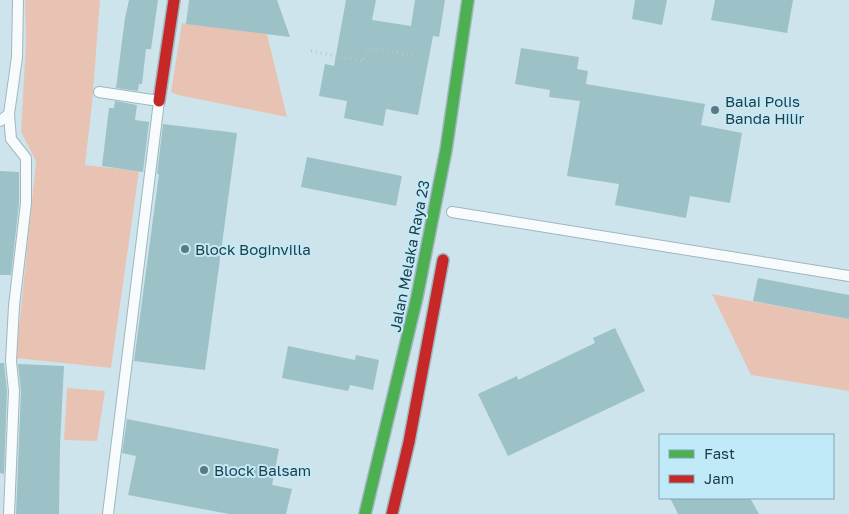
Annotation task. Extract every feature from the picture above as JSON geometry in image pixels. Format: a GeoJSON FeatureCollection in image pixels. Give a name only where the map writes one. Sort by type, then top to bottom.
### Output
{"type":"FeatureCollection","features":[{"type":"Feature","properties":{"kind":"main road"},"geometry":{"type":"LineString","coordinates":[[159,101],[174,0]]}},
{"type":"Feature","properties":{"kind":"main road","name":"Jalan Melaka Raya 23"},"geometry":{"type":"LineString","coordinates":[[392,514],[397,439],[413,313],[446,150],[468,0]]}},
{"type":"Feature","properties":{"kind":"main road","name":"Jalan Melaka Raya 23"},"geometry":{"type":"LineString","coordinates":[[365,514],[397,439],[445,250]]}},
{"type":"Feature","properties":{"kind":"lane"},"geometry":{"type":"LineString","coordinates":[[8,514],[14,391],[11,361],[14,306],[26,203],[26,158],[11,139],[9,114],[17,57],[18,0]]}},
{"type":"Feature","properties":{"kind":"lane"},"geometry":{"type":"LineString","coordinates":[[99,92],[159,101],[108,514]]}},
{"type":"Feature","properties":{"kind":"lane"},"geometry":{"type":"LineString","coordinates":[[0,121],[9,114]]}},
{"type":"Feature","properties":{"kind":"lane"},"geometry":{"type":"LineString","coordinates":[[452,212],[849,276]]}},
{"type":"Feature","properties":{"kind":"path"},"geometry":{"type":"LineString","coordinates":[[311,51],[364,61],[370,48],[416,56]]}},
{"type":"Feature","properties":{"kind":"shaded area"},"geometry":{"type":"Polygon","coordinates":[[[25,0],[100,0],[85,165],[139,171],[111,368],[16,358],[36,161],[21,132],[26,43],[25,0]]]}},
{"type":"Feature","properties":{"kind":"shaded area"},"geometry":{"type":"Polygon","coordinates":[[[182,23],[267,34],[287,117],[171,92],[182,23]]]}},
{"type":"Feature","properties":{"kind":"shaded area"},"geometry":{"type":"Polygon","coordinates":[[[712,294],[849,319],[849,391],[751,375],[712,294]]]}},
{"type":"Feature","properties":{"kind":"shaded area"},"geometry":{"type":"Polygon","coordinates":[[[67,388],[105,391],[97,441],[64,440],[67,388]]]}},
{"type":"Feature","properties":{"kind":"building"},"geometry":{"type":"Polygon","coordinates":[[[129,0],[158,0],[151,49],[146,49],[142,84],[139,84],[138,91],[116,88],[129,0]]]}},
{"type":"Feature","properties":{"kind":"building"},"geometry":{"type":"Polygon","coordinates":[[[189,0],[277,0],[290,37],[186,24],[189,0]]]}},
{"type":"Feature","properties":{"kind":"building"},"geometry":{"type":"Polygon","coordinates":[[[346,0],[376,0],[372,20],[411,26],[415,0],[445,0],[439,37],[433,36],[418,115],[386,109],[383,126],[344,118],[347,101],[319,96],[325,64],[334,66],[346,0]]]}},
{"type":"Feature","properties":{"kind":"building"},"geometry":{"type":"Polygon","coordinates":[[[635,0],[667,0],[662,25],[632,19],[635,0]]]}},
{"type":"Feature","properties":{"kind":"building"},"geometry":{"type":"Polygon","coordinates":[[[715,0],[793,0],[787,33],[711,20],[715,0]]]}},
{"type":"Feature","properties":{"kind":"building"},"geometry":{"type":"Polygon","coordinates":[[[521,48],[579,57],[577,69],[588,71],[586,84],[705,104],[701,125],[742,133],[730,203],[690,196],[686,218],[615,205],[619,184],[567,176],[580,101],[549,97],[550,90],[515,84],[521,48]]]}},
{"type":"Feature","properties":{"kind":"building"},"geometry":{"type":"Polygon","coordinates":[[[115,101],[137,105],[135,120],[149,122],[143,172],[102,166],[109,108],[114,108],[115,101]]]}},
{"type":"Feature","properties":{"kind":"building","name":"Block Boginvilla"},"geometry":{"type":"Polygon","coordinates":[[[163,124],[237,133],[205,370],[134,361],[159,174],[157,174],[163,124]]]}},
{"type":"Feature","properties":{"kind":"building"},"geometry":{"type":"Polygon","coordinates":[[[307,157],[402,176],[396,206],[301,187],[307,157]]]}},
{"type":"Feature","properties":{"kind":"building"},"geometry":{"type":"Polygon","coordinates":[[[0,171],[19,172],[19,203],[11,275],[0,275],[0,171]]]}},
{"type":"Feature","properties":{"kind":"building"},"geometry":{"type":"Polygon","coordinates":[[[758,278],[849,295],[849,319],[753,301],[758,278]]]}},
{"type":"Feature","properties":{"kind":"building"},"geometry":{"type":"Polygon","coordinates":[[[615,328],[645,391],[508,456],[478,394],[517,376],[518,380],[595,343],[593,338],[615,328]]]}},
{"type":"Feature","properties":{"kind":"building"},"geometry":{"type":"Polygon","coordinates":[[[288,346],[355,360],[356,355],[379,360],[373,390],[350,385],[348,391],[282,378],[288,346]]]}},
{"type":"Feature","properties":{"kind":"building"},"geometry":{"type":"Polygon","coordinates":[[[0,363],[4,363],[7,391],[4,474],[0,473],[0,363]]]}},
{"type":"Feature","properties":{"kind":"building"},"geometry":{"type":"Polygon","coordinates":[[[18,364],[64,366],[59,514],[16,514],[21,391],[18,364]]]}},
{"type":"Feature","properties":{"kind":"building","name":"Block Balsam"},"geometry":{"type":"Polygon","coordinates":[[[127,419],[279,449],[272,485],[292,489],[286,514],[229,514],[128,495],[136,456],[122,453],[127,419]]]}},
{"type":"Feature","properties":{"kind":"building"},"geometry":{"type":"Polygon","coordinates":[[[670,499],[751,499],[759,514],[678,514],[670,499]]]}},
{"type":"Feature","properties":{"kind":"traffic: fast"},"geometry":{"type":"LineString","coordinates":[[365,514],[417,297],[446,150],[468,0]]}},
{"type":"Feature","properties":{"kind":"traffic: jam"},"geometry":{"type":"LineString","coordinates":[[159,101],[174,0]]}},
{"type":"Feature","properties":{"kind":"traffic: jam"},"geometry":{"type":"LineString","coordinates":[[392,514],[409,442],[443,260]]}},
{"type":"Feature","properties":{"kind":"place","name":"Balai Polis Banda Hilir"},"geometry":{"type":"Point","coordinates":[715,110]}},
{"type":"Feature","properties":{"kind":"place","name":"Block Boginvilla"},"geometry":{"type":"Point","coordinates":[185,249]}},
{"type":"Feature","properties":{"kind":"place","name":"Block Balsam"},"geometry":{"type":"Point","coordinates":[204,470]}}]}
